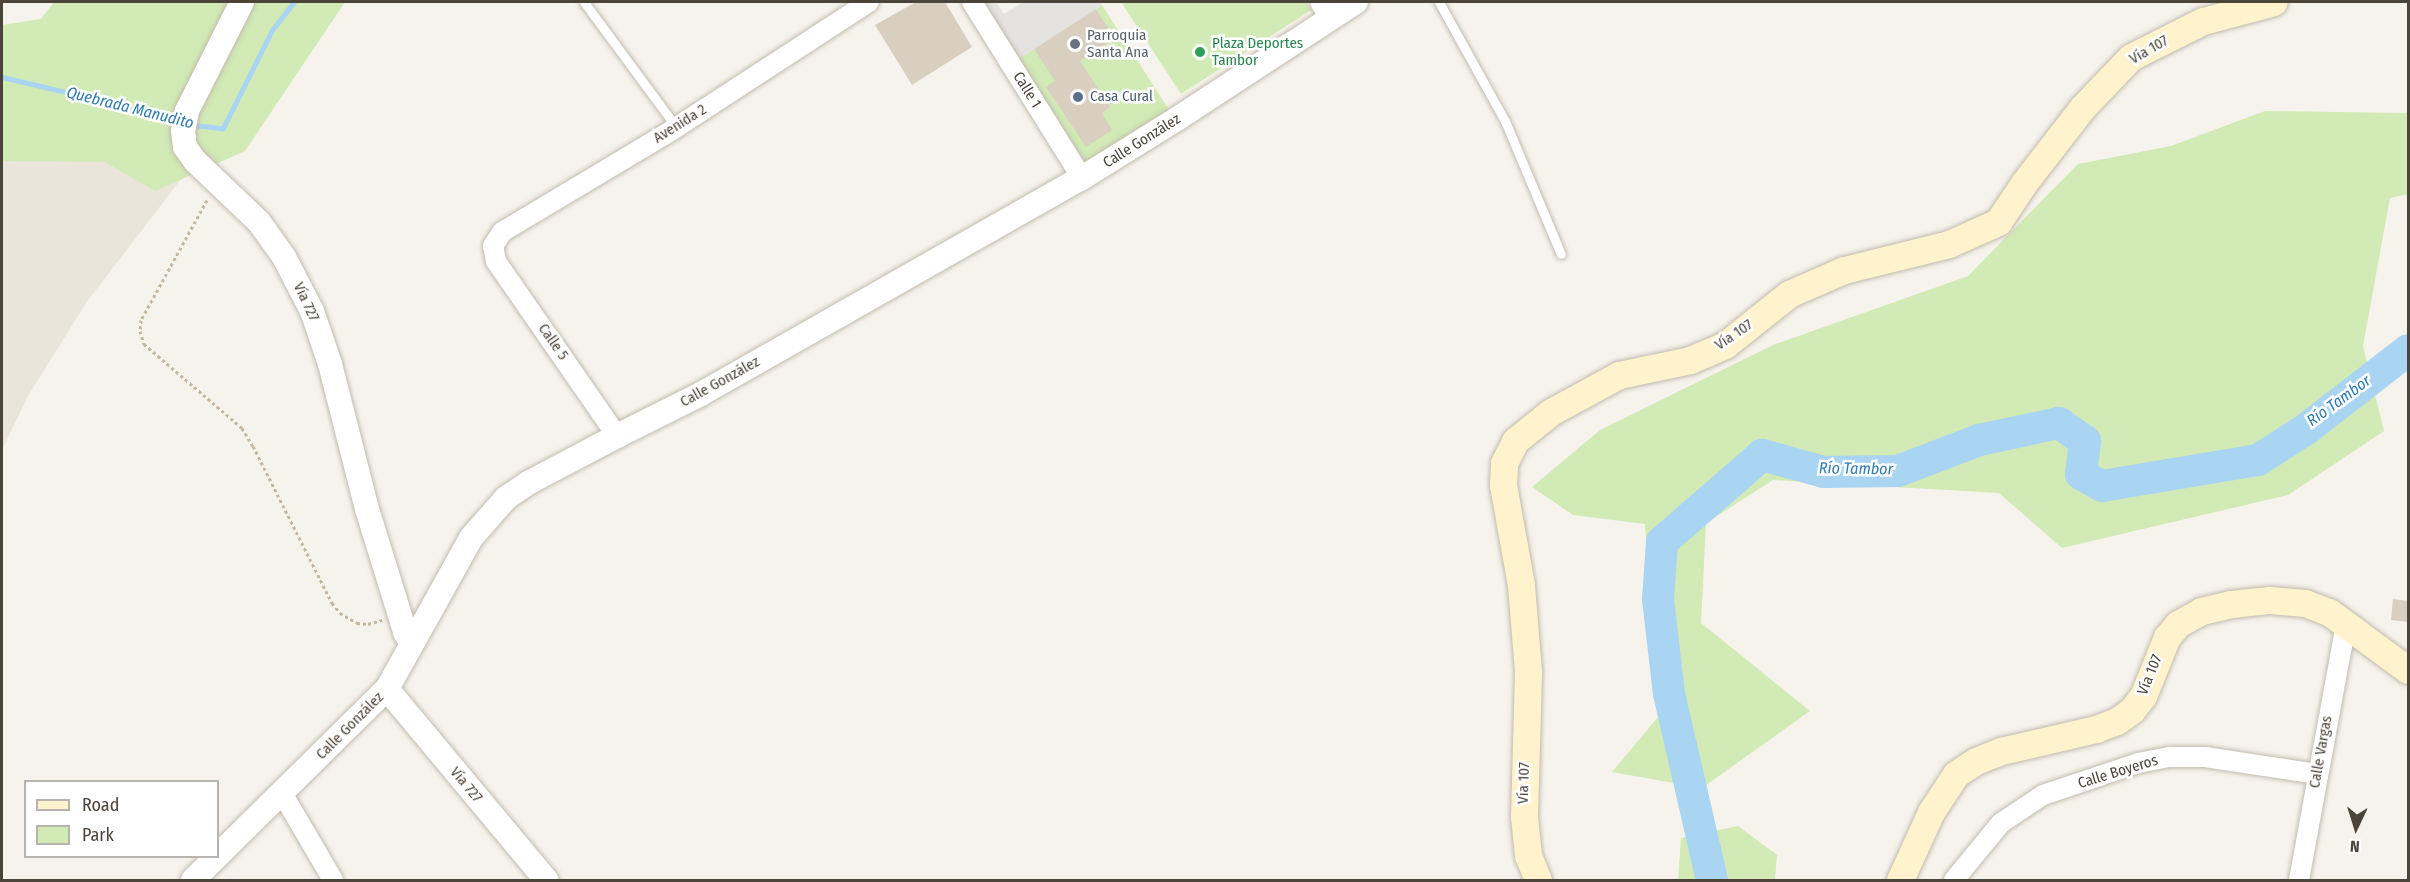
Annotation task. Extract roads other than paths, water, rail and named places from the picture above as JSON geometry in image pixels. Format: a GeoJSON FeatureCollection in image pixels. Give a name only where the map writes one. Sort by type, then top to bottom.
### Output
{"type":"FeatureCollection","features":[{"type":"Feature","properties":{"kind":"main road","name":"Vía 107"},"geometry":{"type":"LineString","coordinates":[[1538,880],[1528,855],[1524,816],[1528,671],[1521,585],[1503,485],[1504,463],[1515,441],[1551,412],[1619,375],[1690,360],[1725,345],[1789,294],[1844,270],[1949,244],[1998,222],[2024,183],[2083,107],[2132,57],[2203,21],[2274,2]]}},
{"type":"Feature","properties":{"kind":"main road","name":"Vía 107"},"geometry":{"type":"LineString","coordinates":[[1900,880],[1931,812],[1956,774],[1976,760],[2001,751],[2096,729],[2117,721],[2132,710],[2143,696],[2167,637],[2186,620],[2201,611],[2231,603],[2271,600],[2305,603],[2330,612],[2409,669]]}},
{"type":"Feature","properties":{"kind":"street","name":"Vía 727"},"geometry":{"type":"LineString","coordinates":[[242,2],[187,111],[183,131],[185,147],[195,161],[218,180],[259,222],[284,256],[312,311],[327,355],[367,509],[397,607],[411,643]]}},
{"type":"Feature","properties":{"kind":"street","name":"Avenida 2"},"geometry":{"type":"LineString","coordinates":[[493,246],[502,232],[676,127],[869,2]]}},
{"type":"Feature","properties":{"kind":"street","name":"Calle 1"},"geometry":{"type":"LineString","coordinates":[[972,2],[1082,178]]}},
{"type":"Feature","properties":{"kind":"street","name":"Calle González"},"geometry":{"type":"LineString","coordinates":[[219,855],[387,689],[471,538],[506,498],[528,483],[701,394],[1082,178],[1325,10],[1356,2]]}},
{"type":"Feature","properties":{"kind":"street","name":"Calle 5"},"geometry":{"type":"LineString","coordinates":[[493,246],[496,261],[617,436]]}},
{"type":"Feature","properties":{"kind":"street","name":"Calle Vargas"},"geometry":{"type":"LineString","coordinates":[[2299,880],[2346,623]]}},
{"type":"Feature","properties":{"kind":"street","name":"Vía 727"},"geometry":{"type":"LineString","coordinates":[[387,689],[546,880]]}},
{"type":"Feature","properties":{"kind":"street","name":"Calle Boyeros"},"geometry":{"type":"LineString","coordinates":[[1954,880],[2001,823],[2043,795],[2138,763],[2170,757],[2205,757],[2317,774]]}},
{"type":"Feature","properties":{"kind":"street"},"geometry":{"type":"LineString","coordinates":[[282,793],[333,880]]}},
{"type":"Feature","properties":{"kind":"street","name":"Calle González"},"geometry":{"type":"LineString","coordinates":[[193,880],[216,858]]}},
{"type":"Feature","properties":{"kind":"lane"},"geometry":{"type":"LineString","coordinates":[[584,2],[676,127]]}},
{"type":"Feature","properties":{"kind":"lane"},"geometry":{"type":"LineString","coordinates":[[1439,2],[1504,121],[1561,254]]}},
{"type":"Feature","properties":{"kind":"waterway","name":"Quebrada Manudito"},"geometry":{"type":"LineString","coordinates":[[192,125],[223,128],[272,30],[294,2]]}},
{"type":"Feature","properties":{"kind":"waterway","name":"Quebrada Manudito"},"geometry":{"type":"LineString","coordinates":[[2,77],[100,100],[177,123]]}},
{"type":"Feature","properties":{"kind":"waterway","name":"Río Tambor"},"geometry":{"type":"LineString","coordinates":[[1712,880],[1669,694],[1658,599],[1662,542],[1762,455],[1824,472],[1898,471],[1979,440],[2059,423],[2085,441],[2081,474],[2102,486],[2258,460],[2305,430],[2408,350]]}},
{"type":"Feature","properties":{"kind":"place","name":"Parroquia Santa Ana"},"geometry":{"type":"Point","coordinates":[1075,44]}},
{"type":"Feature","properties":{"kind":"place","name":"Plaza Deportes Tambor"},"geometry":{"type":"Point","coordinates":[1200,52]}},
{"type":"Feature","properties":{"kind":"place","name":"Casa Cural"},"geometry":{"type":"Point","coordinates":[1078,97]}}]}
